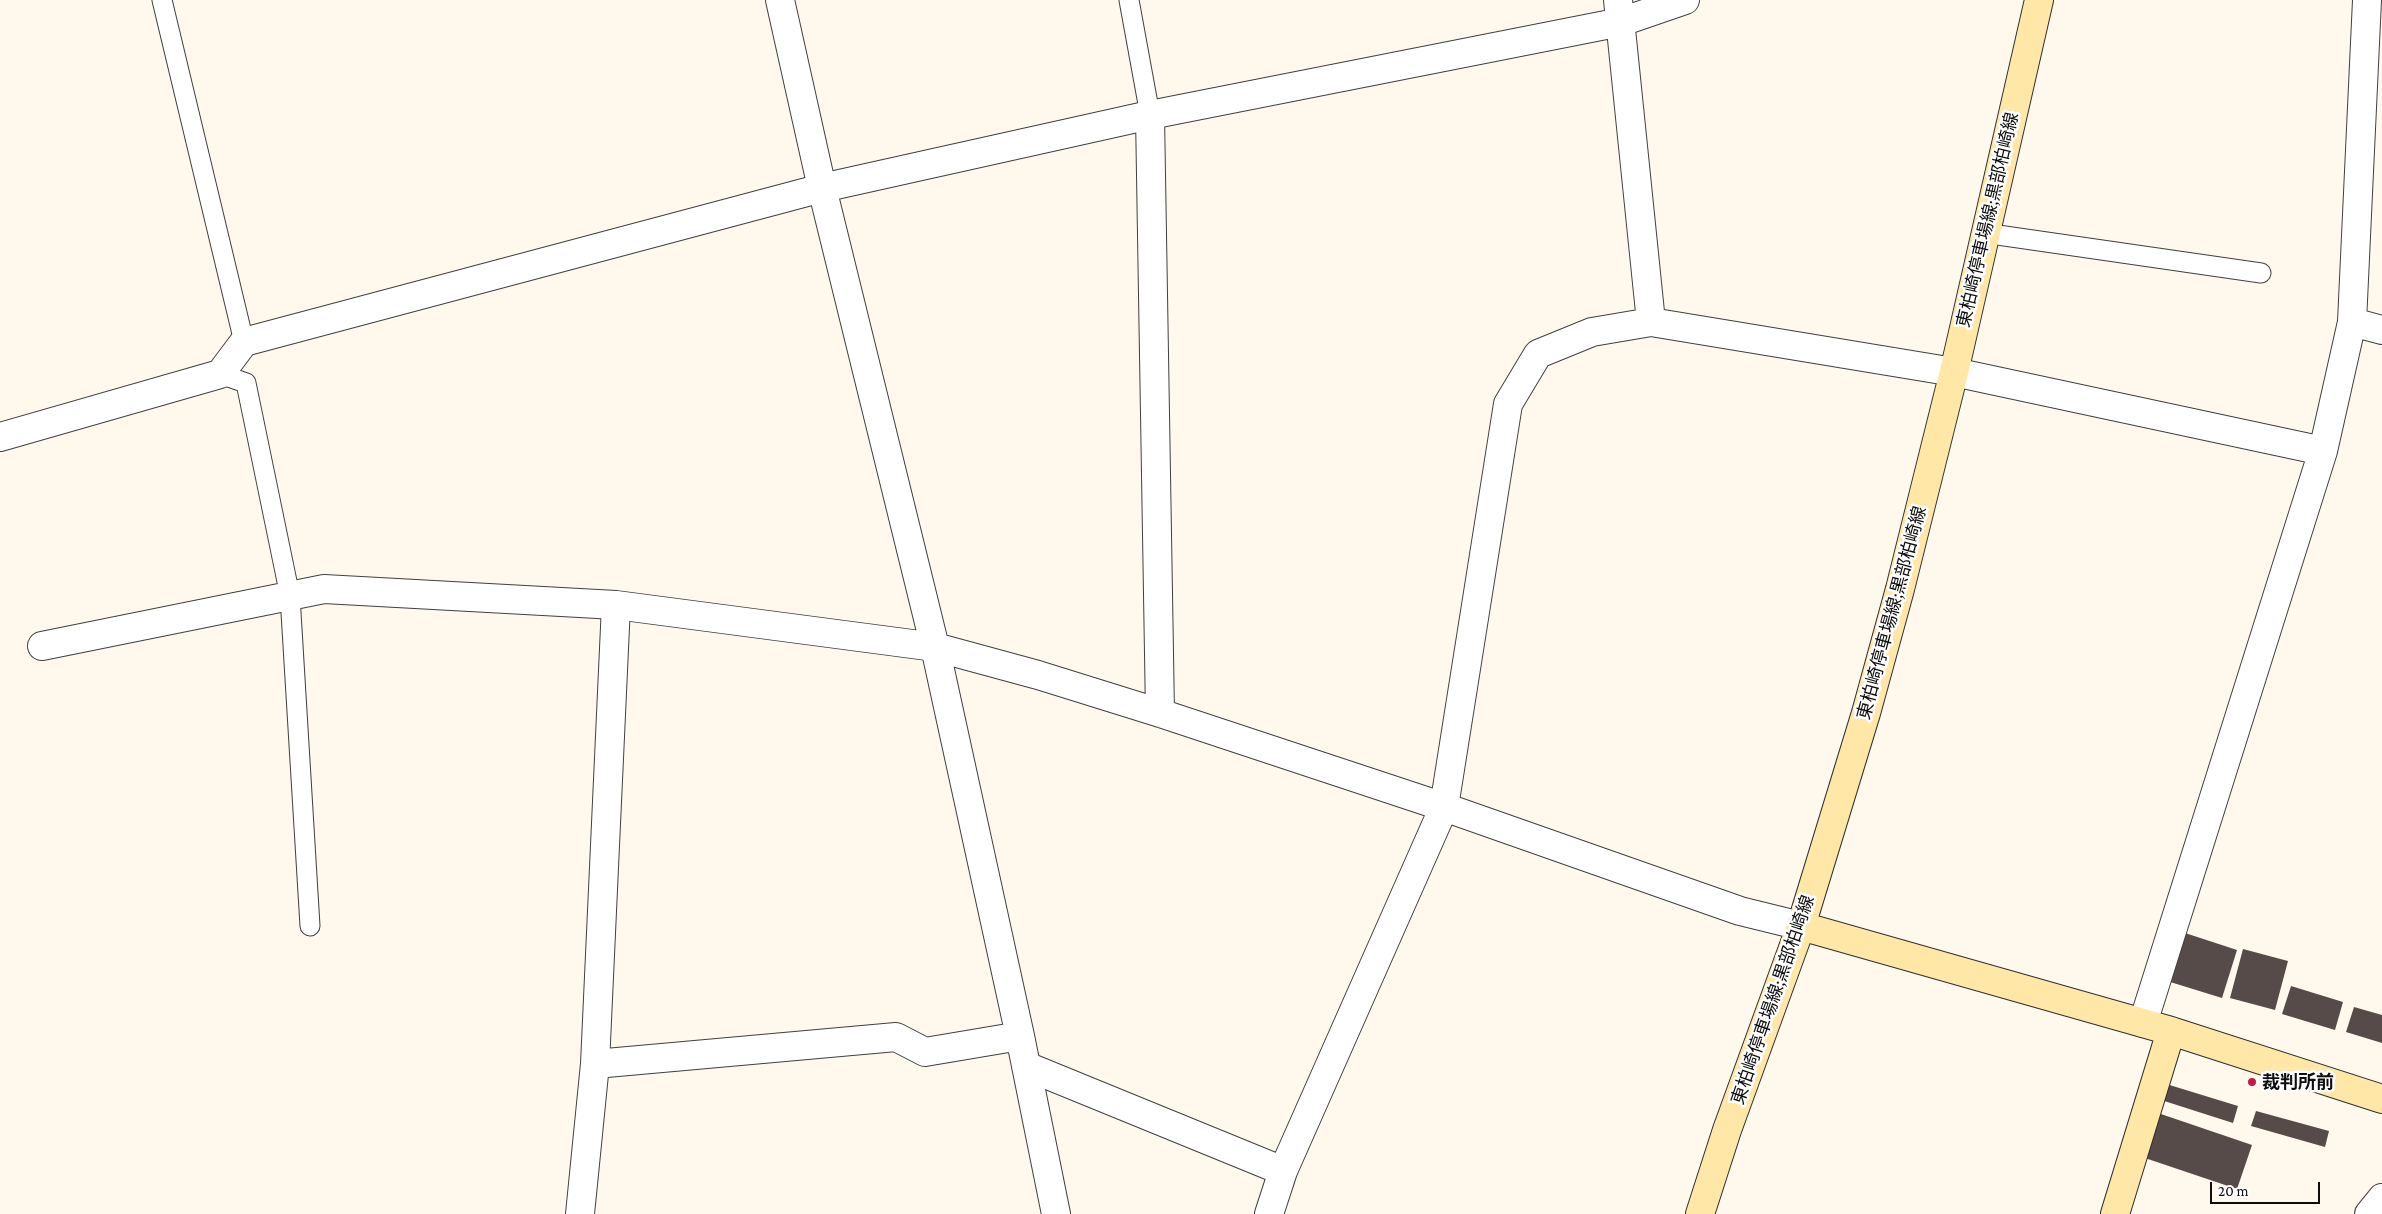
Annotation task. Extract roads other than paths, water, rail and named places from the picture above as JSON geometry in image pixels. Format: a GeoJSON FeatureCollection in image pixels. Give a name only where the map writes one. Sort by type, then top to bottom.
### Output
{"type":"FeatureCollection","features":[{"type":"Feature","properties":{"kind":"main road","name":"東柏崎停車場線;黒部柏崎線"},"geometry":{"type":"LineString","coordinates":[[1700,1214],[1727,1130],[1801,926],[1866,713],[1900,590],[1954,372],[1984,233],[2039,0]]}},
{"type":"Feature","properties":{"kind":"main road"},"geometry":{"type":"LineString","coordinates":[[1801,926],[2143,1023],[2382,1099]]}},
{"type":"Feature","properties":{"kind":"main road"},"geometry":{"type":"LineString","coordinates":[[2115,1214],[2171,1032]]}},
{"type":"Feature","properties":{"kind":"street"},"geometry":{"type":"LineString","coordinates":[[780,0],[822,188],[935,647],[1020,1036],[1056,1214]]}},
{"type":"Feature","properties":{"kind":"street"},"geometry":{"type":"LineString","coordinates":[[0,437],[220,374],[244,342],[822,188],[1620,11],[1685,0]]}},
{"type":"Feature","properties":{"kind":"street"},"geometry":{"type":"LineString","coordinates":[[2143,1023],[2323,451],[2352,322],[2367,0]]}},
{"type":"Feature","properties":{"kind":"street"},"geometry":{"type":"LineString","coordinates":[[1620,11],[1651,322]]}},
{"type":"Feature","properties":{"kind":"street"},"geometry":{"type":"LineString","coordinates":[[1150,115],[1160,713]]}},
{"type":"Feature","properties":{"kind":"street"},"geometry":{"type":"LineString","coordinates":[[1269,1214],[1283,1171],[1444,807],[1508,404],[1538,354],[1592,332],[1651,322],[1954,372],[2323,451]]}},
{"type":"Feature","properties":{"kind":"street"},"geometry":{"type":"LineString","coordinates":[[2352,322],[2382,330]]}},
{"type":"Feature","properties":{"kind":"street"},"geometry":{"type":"LineString","coordinates":[[42,646],[324,589],[616,606],[935,647],[1038,675],[1160,713],[1444,807],[1740,911],[1801,926]]}},
{"type":"Feature","properties":{"kind":"street"},"geometry":{"type":"LineString","coordinates":[[580,1214],[594,1064],[616,606]]}},
{"type":"Feature","properties":{"kind":"street"},"geometry":{"type":"LineString","coordinates":[[594,1064],[896,1037],[925,1052],[1020,1036]]}},
{"type":"Feature","properties":{"kind":"street"},"geometry":{"type":"LineString","coordinates":[[1026,1066],[1283,1171]]}},
{"type":"Feature","properties":{"kind":"street"},"geometry":{"type":"LineString","coordinates":[[2369,1214],[2382,1198]]}},
{"type":"Feature","properties":{"kind":"lane"},"geometry":{"type":"LineString","coordinates":[[162,0],[244,342]]}},
{"type":"Feature","properties":{"kind":"lane"},"geometry":{"type":"LineString","coordinates":[[1129,0],[1150,115]]}},
{"type":"Feature","properties":{"kind":"lane"},"geometry":{"type":"LineString","coordinates":[[1984,233],[2260,274]]}},
{"type":"Feature","properties":{"kind":"lane"},"geometry":{"type":"LineString","coordinates":[[220,374],[246,383],[290,596],[310,926]]}},
{"type":"Feature","properties":{"kind":"place","name":"裁判所前"},"geometry":{"type":"Point","coordinates":[2252,1082]}}]}
